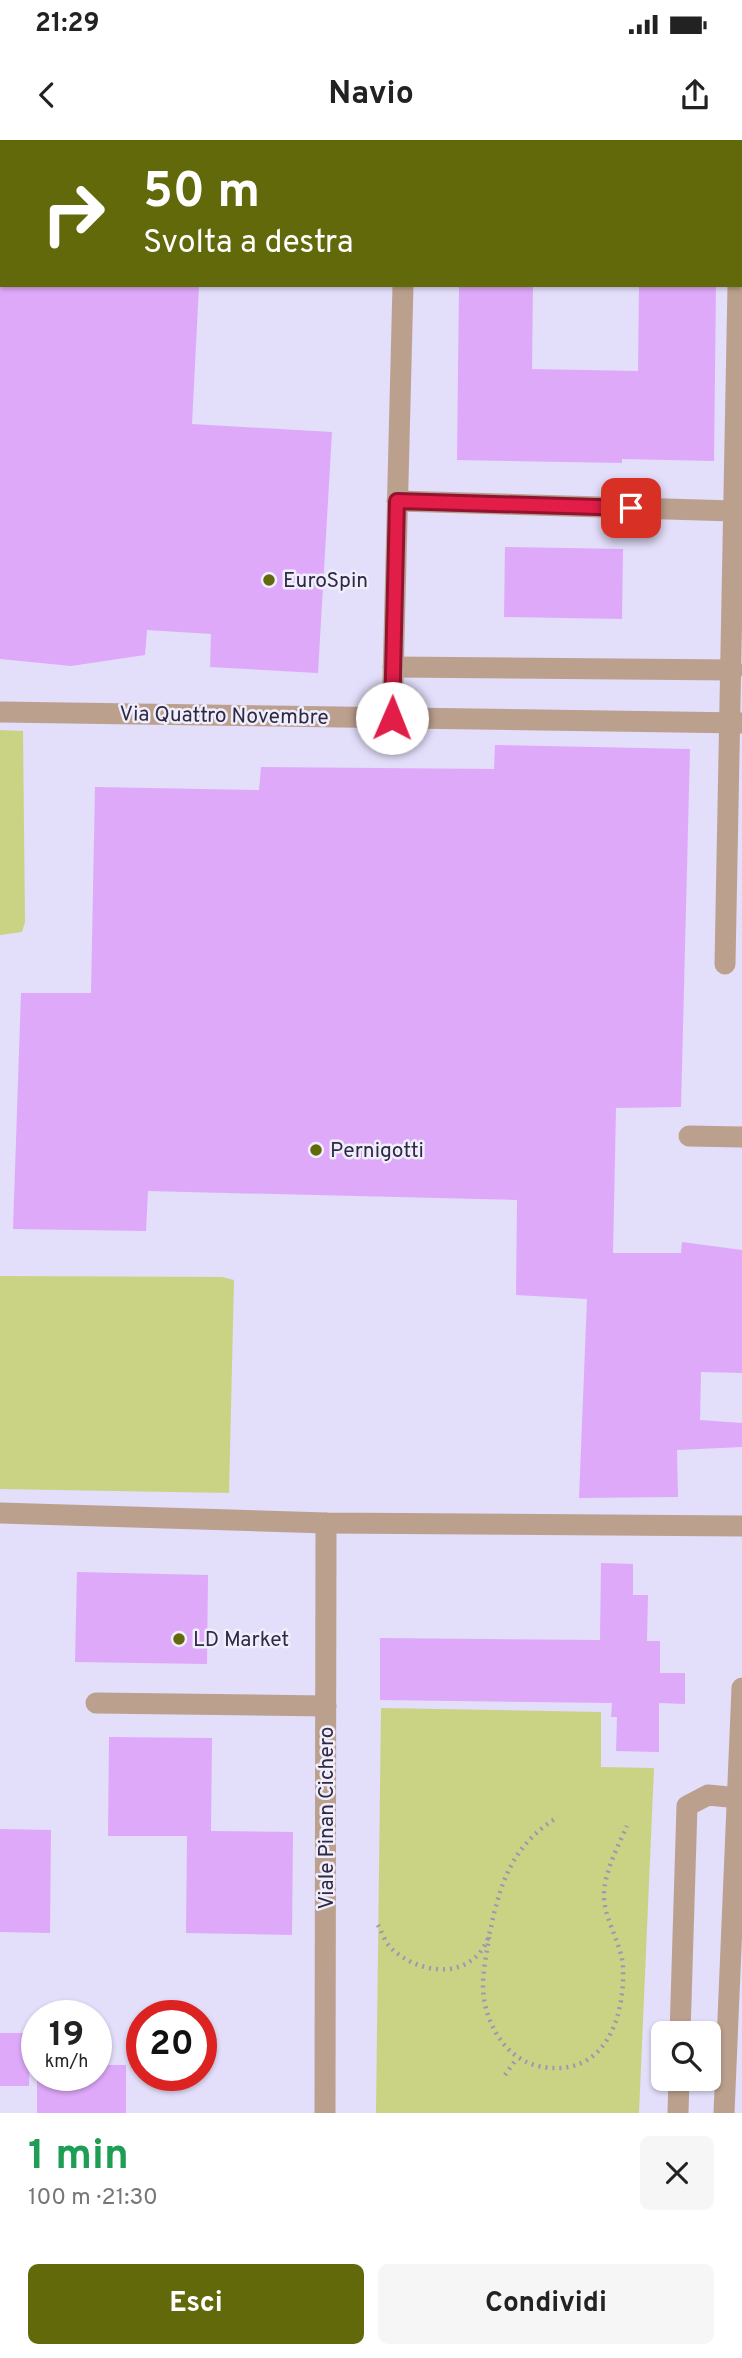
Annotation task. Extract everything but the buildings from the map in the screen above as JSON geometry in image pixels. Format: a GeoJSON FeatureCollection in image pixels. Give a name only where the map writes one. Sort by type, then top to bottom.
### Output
{"type":"FeatureCollection","features":[{"type":"Feature","properties":{"kind":"street"},"geometry":{"type":"LineString","coordinates":[[392,718],[403,287]]}},
{"type":"Feature","properties":{"kind":"street"},"geometry":{"type":"LineString","coordinates":[[725,964],[737,723],[733,670],[738,287]]}},
{"type":"Feature","properties":{"kind":"street"},"geometry":{"type":"LineString","coordinates":[[397,501],[734,511]]}},
{"type":"Feature","properties":{"kind":"street"},"geometry":{"type":"LineString","coordinates":[[393,667],[733,670]]}},
{"type":"Feature","properties":{"kind":"street","name":"Via Quattro Novembre"},"geometry":{"type":"LineString","coordinates":[[0,712],[737,723]]}},
{"type":"Feature","properties":{"kind":"street"},"geometry":{"type":"LineString","coordinates":[[689,1136],[742,1138]]}},
{"type":"Feature","properties":{"kind":"street"},"geometry":{"type":"LineString","coordinates":[[0,1513],[326,1523],[742,1526]]}},
{"type":"Feature","properties":{"kind":"street","name":"Viale Pinan Cichero"},"geometry":{"type":"LineString","coordinates":[[326,1523],[326,2113]]}},
{"type":"Feature","properties":{"kind":"street"},"geometry":{"type":"LineString","coordinates":[[724,2113],[740,1798],[742,1688]]}},
{"type":"Feature","properties":{"kind":"street"},"geometry":{"type":"LineString","coordinates":[[96,1703],[326,1706]]}},
{"type":"Feature","properties":{"kind":"street"},"geometry":{"type":"LineString","coordinates":[[680,2021],[687,1806],[708,1796],[740,1798]]}},
{"type":"Feature","properties":{"kind":"street"},"geometry":{"type":"LineString","coordinates":[[678,2113],[679,2091]]}},
{"type":"Feature","properties":{"kind":"path"},"geometry":{"type":"LineString","coordinates":[[558,1817],[522,1844],[506,1875],[489,1937],[483,1985],[487,2010],[498,2038],[517,2058],[555,2070],[574,2066],[598,2055],[610,2036],[618,2015],[623,1967],[606,1915],[603,1894],[627,1826]]}},
{"type":"Feature","properties":{"kind":"path"},"geometry":{"type":"LineString","coordinates":[[378,1925],[389,1947],[410,1963],[434,1970],[458,1967],[480,1954],[489,1937]]}},
{"type":"Feature","properties":{"kind":"path"},"geometry":{"type":"LineString","coordinates":[[505,2075],[517,2058]]}},
{"type":"Feature","properties":{"kind":"green space"},"geometry":{"type":"Polygon","coordinates":[[[0,730],[23,731],[25,922],[22,932],[0,935],[0,730]]]}},
{"type":"Feature","properties":{"kind":"green space"},"geometry":{"type":"Polygon","coordinates":[[[0,1276],[222,1277],[234,1280],[229,1493],[0,1489],[0,1276]]]}},
{"type":"Feature","properties":{"kind":"green space"},"geometry":{"type":"Polygon","coordinates":[[[381,1708],[601,1712],[601,1767],[654,1768],[639,2113],[376,2113],[381,1708]]]}},
{"type":"Feature","properties":{"kind":"place","name":"EuroSpin"},"geometry":{"type":"Point","coordinates":[269,580]}},
{"type":"Feature","properties":{"kind":"place","name":"Pernigotti"},"geometry":{"type":"Point","coordinates":[316,1150]}},
{"type":"Feature","properties":{"kind":"place","name":"LD Market"},"geometry":{"type":"Point","coordinates":[179,1639]}},
{"type":"Feature","properties":{"kind":"route"},"geometry":{"type":"LineString","coordinates":[[392,718],[397,501],[631,508]]}}]}
